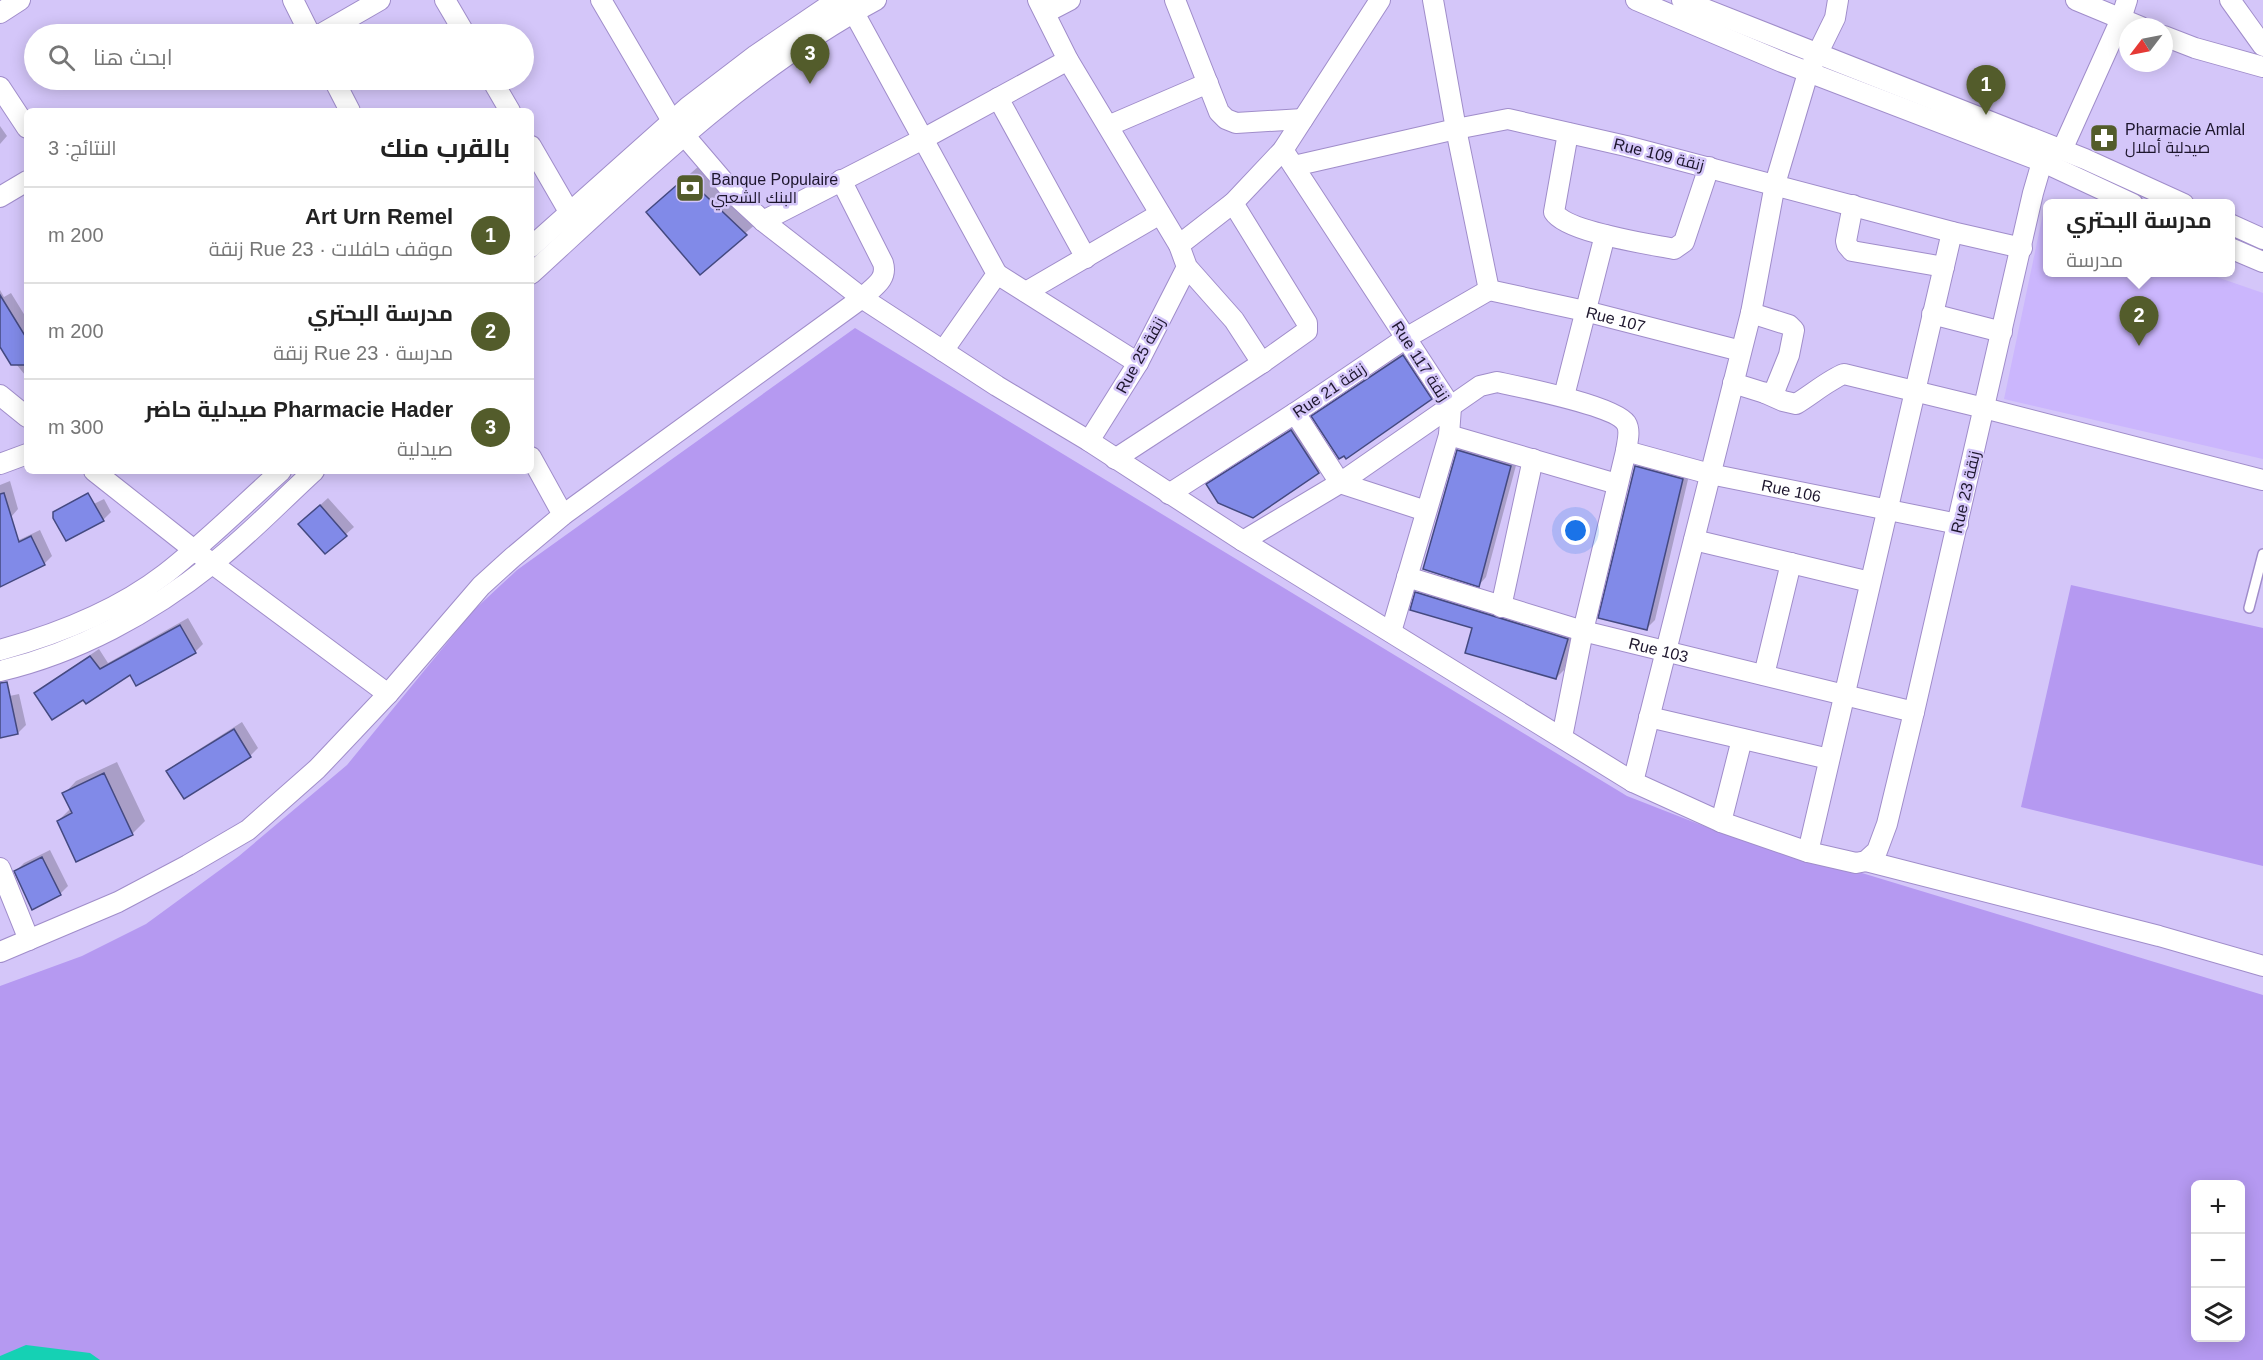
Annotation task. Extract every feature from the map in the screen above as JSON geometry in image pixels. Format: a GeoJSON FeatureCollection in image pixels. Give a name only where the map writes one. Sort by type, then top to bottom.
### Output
{"type":"FeatureCollection","features":[{"type":"Feature","properties":{"kind":"street"},"geometry":{"type":"LineString","coordinates":[[0,13],[20,0]]}},
{"type":"Feature","properties":{"kind":"street"},"geometry":{"type":"LineString","coordinates":[[293,0],[305,24]]}},
{"type":"Feature","properties":{"kind":"street"},"geometry":{"type":"LineString","coordinates":[[338,24],[380,0]]}},
{"type":"Feature","properties":{"kind":"street"},"geometry":{"type":"LineString","coordinates":[[445,0],[459,24]]}},
{"type":"Feature","properties":{"kind":"street"},"geometry":{"type":"LineString","coordinates":[[601,0],[678,128],[737,197],[763,221],[862,298],[1243,541],[1633,782],[1721,822],[1808,852],[1856,862],[1866,861],[2159,936],[2263,966]]}},
{"type":"Feature","properties":{"kind":"street"},"geometry":{"type":"LineString","coordinates":[[534,271],[580,230],[678,128],[756,55],[837,0]]}},
{"type":"Feature","properties":{"kind":"street"},"geometry":{"type":"LineString","coordinates":[[534,244],[570,212],[678,128],[799,47],[850,6],[876,0]]}},
{"type":"Feature","properties":{"kind":"street"},"geometry":{"type":"LineString","coordinates":[[1070,0],[1042,7],[1068,60],[1179,245],[1187,267],[1234,320],[1262,363]]}},
{"type":"Feature","properties":{"kind":"street"},"geometry":{"type":"LineString","coordinates":[[1175,0],[1219,112],[1232,122],[1303,119]]}},
{"type":"Feature","properties":{"kind":"street"},"geometry":{"type":"LineString","coordinates":[[1179,245],[1233,203],[1282,150],[1380,0]]}},
{"type":"Feature","properties":{"kind":"street"},"geometry":{"type":"LineString","coordinates":[[1433,0],[1456,129],[1490,290]]}},
{"type":"Feature","properties":{"kind":"street"},"geometry":{"type":"LineString","coordinates":[[1636,0],[1808,73],[2051,152],[2125,199]]}},
{"type":"Feature","properties":{"kind":"street"},"geometry":{"type":"LineString","coordinates":[[1682,0],[1819,52],[2051,152],[2171,199]]}},
{"type":"Feature","properties":{"kind":"street"},"geometry":{"type":"LineString","coordinates":[[1633,782],[1741,351],[1775,184],[1808,73],[1835,18],[1838,0]]}},
{"type":"Feature","properties":{"kind":"street"},"geometry":{"type":"LineString","coordinates":[[2076,0],[2119,18]]}},
{"type":"Feature","properties":{"kind":"street","name":"Rue 23 زنقة"},"geometry":{"type":"LineString","coordinates":[[2121,18],[2127,0]]}},
{"type":"Feature","properties":{"kind":"street"},"geometry":{"type":"LineString","coordinates":[[2230,0],[2263,46]]}},
{"type":"Feature","properties":{"kind":"street"},"geometry":{"type":"LineString","coordinates":[[850,6],[997,274],[1137,363]]}},
{"type":"Feature","properties":{"kind":"street","name":"Rue 23 زنقة"},"geometry":{"type":"LineString","coordinates":[[1866,861],[1877,851],[1881,840],[1914,712],[2033,193],[2051,152],[2119,23]]}},
{"type":"Feature","properties":{"kind":"street"},"geometry":{"type":"LineString","coordinates":[[2173,39],[2263,67]]}},
{"type":"Feature","properties":{"kind":"street"},"geometry":{"type":"LineString","coordinates":[[763,221],[923,140],[1068,60]]}},
{"type":"Feature","properties":{"kind":"street"},"geometry":{"type":"LineString","coordinates":[[1108,126],[1208,83]]}},
{"type":"Feature","properties":{"kind":"street"},"geometry":{"type":"LineString","coordinates":[[0,87],[24,123]]}},
{"type":"Feature","properties":{"kind":"street"},"geometry":{"type":"LineString","coordinates":[[339,90],[348,108]]}},
{"type":"Feature","properties":{"kind":"street"},"geometry":{"type":"LineString","coordinates":[[498,90],[508,108]]}},
{"type":"Feature","properties":{"kind":"street"},"geometry":{"type":"LineString","coordinates":[[998,98],[1086,258]]}},
{"type":"Feature","properties":{"kind":"street","name":"Rue 109 زنقة"},"geometry":{"type":"LineString","coordinates":[[1294,166],[1508,119],[1709,167],[1952,232],[2022,248]]}},
{"type":"Feature","properties":{"kind":"street"},"geometry":{"type":"LineString","coordinates":[[1568,133],[1554,212],[1562,221],[1605,235],[1674,249],[1680,246],[1684,242],[1709,167]]}},
{"type":"Feature","properties":{"kind":"street","name":"Rue 117 زنقة"},"geometry":{"type":"LineString","coordinates":[[1282,150],[1451,407],[1449,435],[1391,632]]}},
{"type":"Feature","properties":{"kind":"street"},"geometry":{"type":"LineString","coordinates":[[534,151],[580,230]]}},
{"type":"Feature","properties":{"kind":"street"},"geometry":{"type":"LineString","coordinates":[[0,952],[118,902],[248,830],[317,769],[388,694],[481,586],[513,557],[563,515],[862,298],[884,277],[886,272],[841,180]]}},
{"type":"Feature","properties":{"kind":"street"},"geometry":{"type":"LineString","coordinates":[[0,197],[24,183]]}},
{"type":"Feature","properties":{"kind":"street"},"geometry":{"type":"LineString","coordinates":[[1115,459],[1262,363],[1304,334],[1308,327],[1233,203]]}},
{"type":"Feature","properties":{"kind":"street"},"geometry":{"type":"LineString","coordinates":[[1853,205],[1846,241],[1852,251],[1944,267]]}},
{"type":"Feature","properties":{"kind":"street"},"geometry":{"type":"LineString","coordinates":[[1026,292],[1160,214]]}},
{"type":"Feature","properties":{"kind":"street"},"geometry":{"type":"LineString","coordinates":[[2235,226],[2263,239]]}},
{"type":"Feature","properties":{"kind":"street"},"geometry":{"type":"LineString","coordinates":[[1808,852],[1952,232]]}},
{"type":"Feature","properties":{"kind":"street"},"geometry":{"type":"LineString","coordinates":[[1564,396],[1605,235]]}},
{"type":"Feature","properties":{"kind":"street"},"geometry":{"type":"LineString","coordinates":[[2235,250],[2263,262]]}},
{"type":"Feature","properties":{"kind":"street","name":"Rue 25 زنقة"},"geometry":{"type":"LineString","coordinates":[[1089,441],[1137,363],[1187,267]]}},
{"type":"Feature","properties":{"kind":"street"},"geometry":{"type":"LineString","coordinates":[[943,351],[997,274]]}},
{"type":"Feature","properties":{"kind":"street","name":"Rue 107"},"geometry":{"type":"LineString","coordinates":[[1490,290],[1585,311],[1741,351]]}},
{"type":"Feature","properties":{"kind":"street","name":"Rue 21 زنقة"},"geometry":{"type":"LineString","coordinates":[[1169,494],[1406,338],[1490,290]]}},
{"type":"Feature","properties":{"kind":"street"},"geometry":{"type":"LineString","coordinates":[[1750,313],[1789,325],[1794,330],[1789,355],[1778,386],[1774,392],[1765,393]]}},
{"type":"Feature","properties":{"kind":"street"},"geometry":{"type":"LineString","coordinates":[[1932,314],[2002,332]]}},
{"type":"Feature","properties":{"kind":"street"},"geometry":{"type":"LineString","coordinates":[[1733,383],[1796,404],[1820,390],[1835,377],[1844,374],[2263,480]]}},
{"type":"Feature","properties":{"kind":"street"},"geometry":{"type":"LineString","coordinates":[[1243,541],[1340,483],[1480,386],[1497,382],[1564,396],[1620,417],[1629,430],[1626,451],[1583,631],[1562,737]]}},
{"type":"Feature","properties":{"kind":"street"},"geometry":{"type":"LineString","coordinates":[[0,394],[24,414]]}},
{"type":"Feature","properties":{"kind":"street"},"geometry":{"type":"LineString","coordinates":[[1295,413],[1340,483],[1426,511]]}},
{"type":"Feature","properties":{"kind":"street"},"geometry":{"type":"LineString","coordinates":[[1449,435],[1617,484]]}},
{"type":"Feature","properties":{"kind":"street","name":"Rue 106"},"geometry":{"type":"LineString","coordinates":[[1626,451],[1710,474],[1958,524]]}},
{"type":"Feature","properties":{"kind":"street"},"geometry":{"type":"LineString","coordinates":[[0,464],[24,455]]}},
{"type":"Feature","properties":{"kind":"street"},"geometry":{"type":"LineString","coordinates":[[1501,607],[1533,459]]}},
{"type":"Feature","properties":{"kind":"street"},"geometry":{"type":"LineString","coordinates":[[534,462],[563,515]]}},
{"type":"Feature","properties":{"kind":"street"},"geometry":{"type":"LineString","coordinates":[[98,474],[194,550],[388,694]]}},
{"type":"Feature","properties":{"kind":"street"},"geometry":{"type":"LineString","coordinates":[[0,650],[137,616],[213,564],[311,474]]}},
{"type":"Feature","properties":{"kind":"street"},"geometry":{"type":"LineString","coordinates":[[0,671],[48,656],[100,624],[125,600],[163,576],[194,550],[270,475],[282,501]]}},
{"type":"Feature","properties":{"kind":"street"},"geometry":{"type":"LineString","coordinates":[[1694,540],[1870,582]]}},
{"type":"Feature","properties":{"kind":"street"},"geometry":{"type":"LineString","coordinates":[[1764,675],[1791,563]]}},
{"type":"Feature","properties":{"kind":"street","name":"Rue 103"},"geometry":{"type":"LineString","coordinates":[[1407,577],[1583,631],[1914,712]]}},
{"type":"Feature","properties":{"kind":"street"},"geometry":{"type":"LineString","coordinates":[[1649,717],[1829,759]]}},
{"type":"Feature","properties":{"kind":"street"},"geometry":{"type":"LineString","coordinates":[[1721,822],[1742,739]]}},
{"type":"Feature","properties":{"kind":"street"},"geometry":{"type":"LineString","coordinates":[[0,868],[29,940]]}},
{"type":"Feature","properties":{"kind":"lane"},"geometry":{"type":"LineString","coordinates":[[2249,608],[2263,554]]}},
{"type":"Feature","properties":{"kind":"shaded area"},"geometry":{"type":"Polygon","coordinates":[[[2043,214],[2043,277],[2217,277],[2263,293],[2263,459],[2004,399],[2043,214]]]}},
{"type":"Feature","properties":{"kind":"shaded area"},"geometry":{"type":"Polygon","coordinates":[[[855,328],[1627,796],[1714,830],[1734,834],[2263,995],[2263,1360],[0,1360],[0,986],[82,956],[146,924],[239,856],[347,765],[473,611],[517,570],[855,328]]]}},
{"type":"Feature","properties":{"kind":"shaded area"},"geometry":{"type":"Polygon","coordinates":[[[2071,585],[2263,628],[2263,866],[2021,807],[2071,585]]]}},
{"type":"Feature","properties":{"kind":"shaded area"},"geometry":{"type":"Polygon","coordinates":[[[26,1345],[90,1353],[100,1360],[0,1360],[0,1356],[26,1345]]]}},
{"type":"Feature","properties":{"kind":"building"},"geometry":{"type":"Polygon","coordinates":[[[686,177],[747,235],[700,275],[646,212],[686,177]]]}},
{"type":"Feature","properties":{"kind":"building"},"geometry":{"type":"Polygon","coordinates":[[[0,295],[24,334],[24,365],[11,365],[0,347],[0,295]]]}},
{"type":"Feature","properties":{"kind":"building"},"geometry":{"type":"Polygon","coordinates":[[[1403,355],[1432,399],[1346,459],[1344,456],[1339,459],[1311,416],[1403,355]]]}},
{"type":"Feature","properties":{"kind":"building"},"geometry":{"type":"Polygon","coordinates":[[[1291,430],[1319,473],[1253,518],[1218,503],[1206,484],[1291,430]]]}},
{"type":"Feature","properties":{"kind":"building"},"geometry":{"type":"Polygon","coordinates":[[[1457,450],[1511,466],[1479,587],[1423,569],[1457,450]]]}},
{"type":"Feature","properties":{"kind":"building"},"geometry":{"type":"Polygon","coordinates":[[[1635,466],[1683,479],[1647,630],[1598,618],[1635,466]]]}},
{"type":"Feature","properties":{"kind":"building"},"geometry":{"type":"Polygon","coordinates":[[[4,493],[19,542],[31,536],[45,565],[0,587],[0,494],[4,493]]]}},
{"type":"Feature","properties":{"kind":"building"},"geometry":{"type":"Polygon","coordinates":[[[88,493],[104,521],[66,541],[53,518],[53,512],[88,493]]]}},
{"type":"Feature","properties":{"kind":"building"},"geometry":{"type":"Polygon","coordinates":[[[320,505],[347,536],[325,554],[298,524],[320,505]]]}},
{"type":"Feature","properties":{"kind":"building"},"geometry":{"type":"Polygon","coordinates":[[[1415,592],[1568,639],[1556,679],[1465,653],[1472,628],[1410,610],[1415,592]]]}},
{"type":"Feature","properties":{"kind":"building"},"geometry":{"type":"Polygon","coordinates":[[[180,625],[196,653],[136,686],[130,675],[86,704],[83,700],[52,720],[34,693],[90,656],[100,669],[180,625]]]}},
{"type":"Feature","properties":{"kind":"building"},"geometry":{"type":"Polygon","coordinates":[[[7,682],[18,734],[0,738],[0,683],[7,682]]]}},
{"type":"Feature","properties":{"kind":"building"},"geometry":{"type":"Polygon","coordinates":[[[234,729],[251,757],[184,799],[166,771],[234,729]]]}},
{"type":"Feature","properties":{"kind":"building"},"geometry":{"type":"Polygon","coordinates":[[[104,773],[133,835],[76,862],[57,821],[72,813],[62,793],[104,773]]]}},
{"type":"Feature","properties":{"kind":"building"},"geometry":{"type":"Polygon","coordinates":[[[42,857],[61,895],[32,910],[14,871],[42,857]]]}},
{"type":"Feature","properties":{"kind":"place","name":"Pharmacie Hader صيدلية حاضر"},"geometry":{"type":"Point","coordinates":[810,84]}},
{"type":"Feature","properties":{"kind":"place","name":"Art Urn Remel"},"geometry":{"type":"Point","coordinates":[1986,115]}},
{"type":"Feature","properties":{"kind":"place","name":"Pharmacie Amlal صيدلية أملال"},"geometry":{"type":"Point","coordinates":[2104,138]}},
{"type":"Feature","properties":{"kind":"place","name":"Banque Populaire البنك الشعبي"},"geometry":{"type":"Point","coordinates":[690,188]}},
{"type":"Feature","properties":{"kind":"place","name":"مدرسة البحتري"},"geometry":{"type":"Point","coordinates":[2139,346]}}]}
